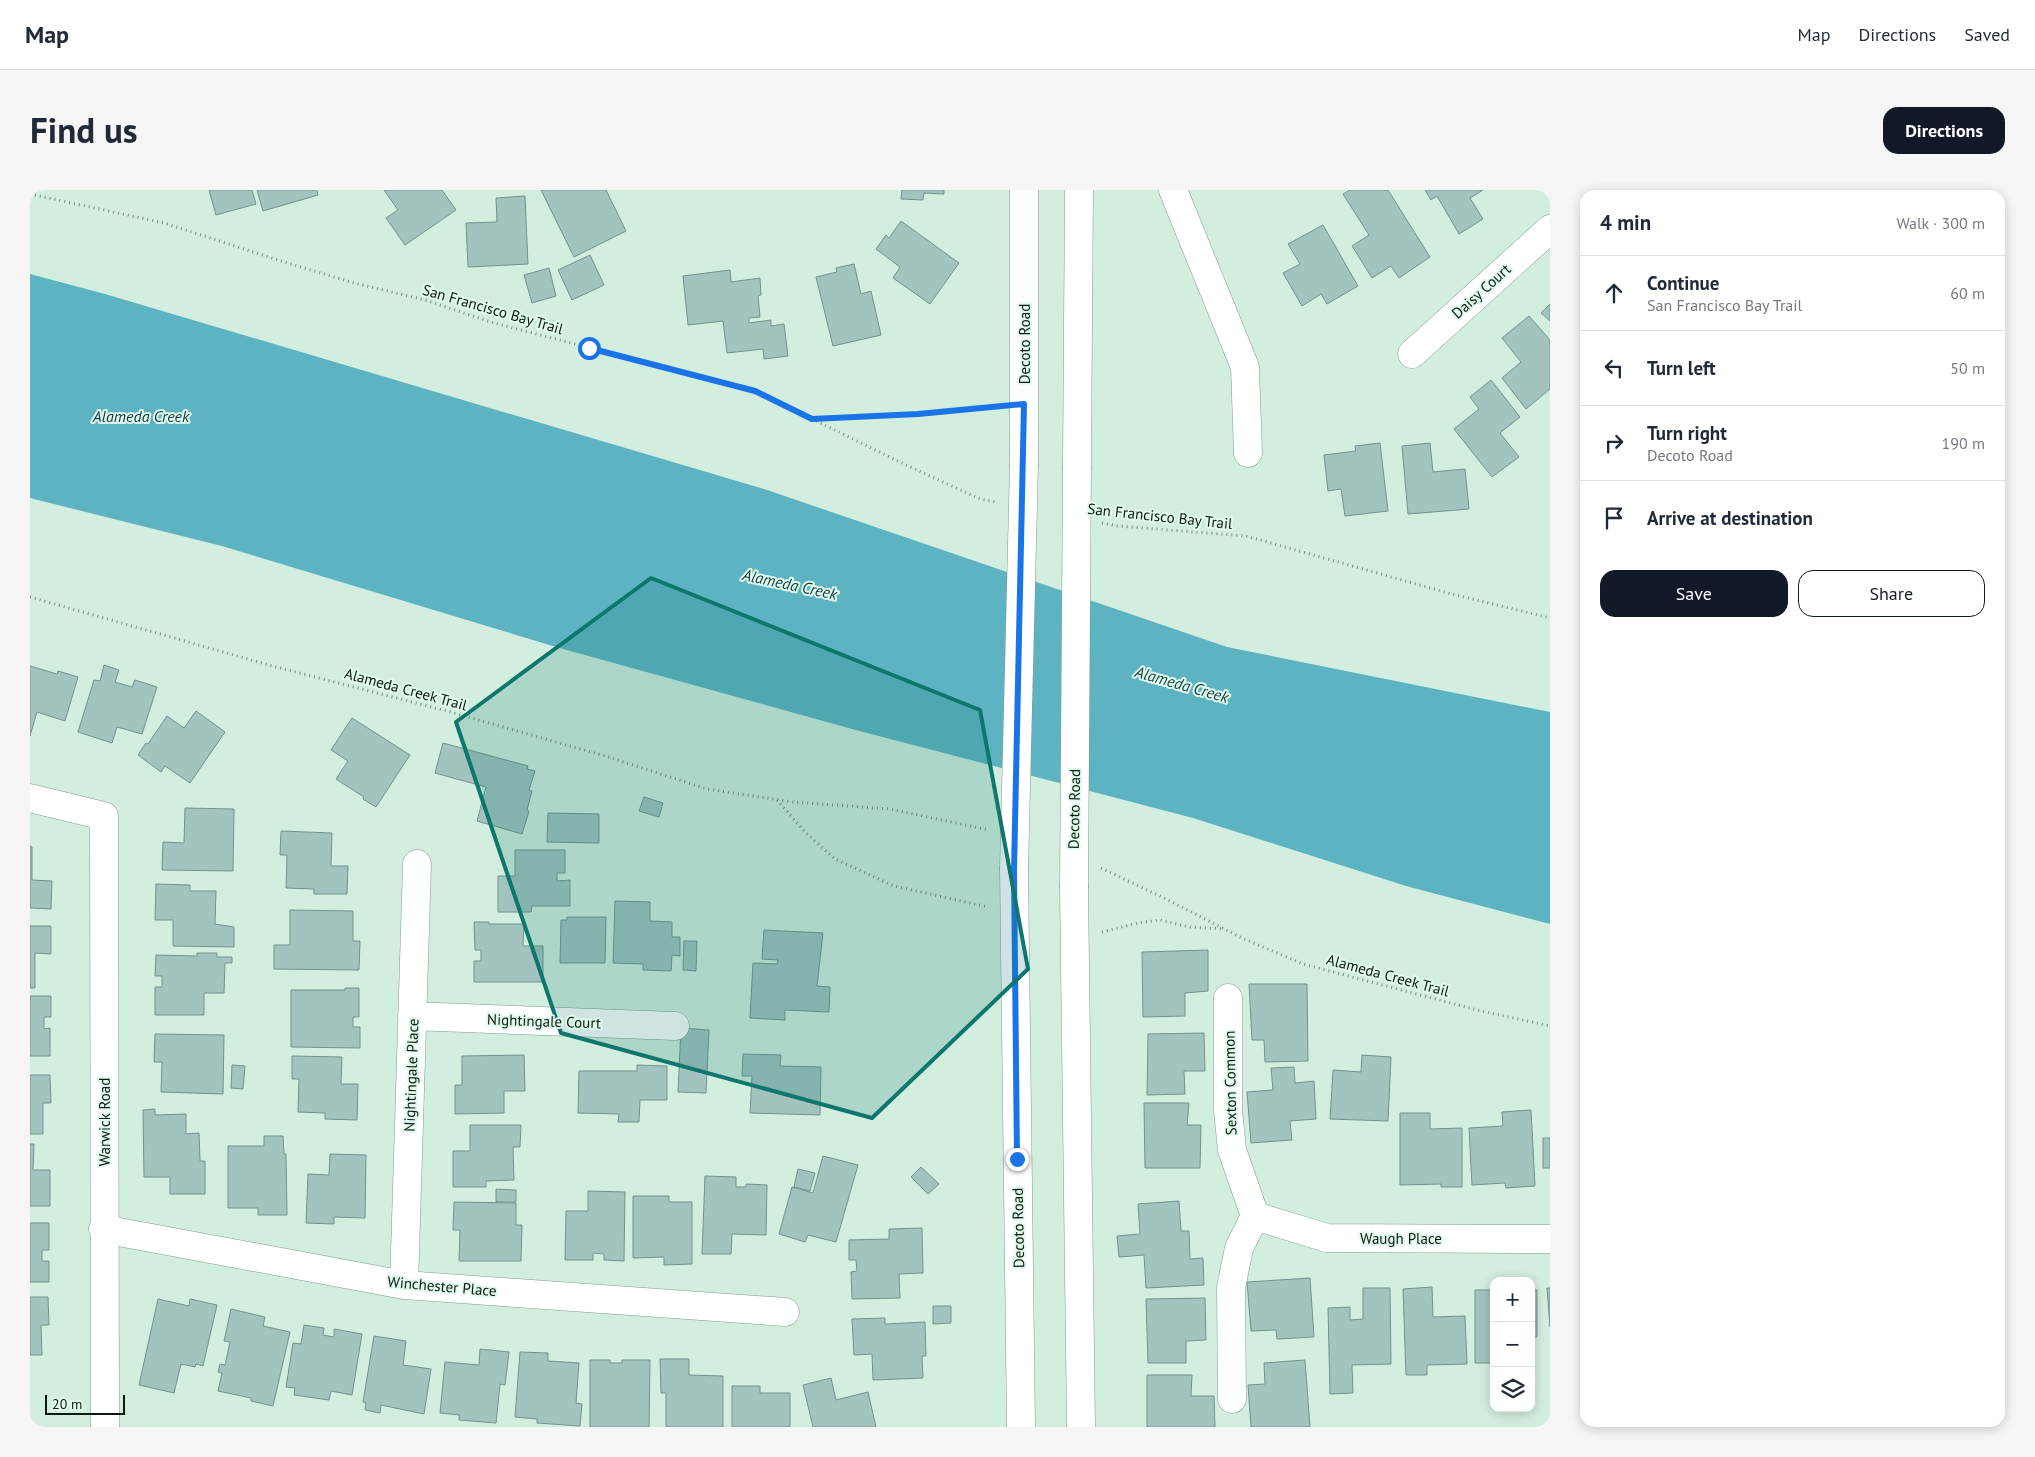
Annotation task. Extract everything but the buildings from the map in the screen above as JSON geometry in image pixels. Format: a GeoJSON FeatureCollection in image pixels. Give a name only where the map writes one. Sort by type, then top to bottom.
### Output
{"type":"FeatureCollection","features":[{"type":"Feature","properties":{"kind":"street","name":"Decoto Road"},"geometry":{"type":"LineString","coordinates":[[1021,1427],[1014,870],[1024,464],[1024,190]]}},
{"type":"Feature","properties":{"kind":"street","name":"Decoto Road"},"geometry":{"type":"LineString","coordinates":[[1079,190],[1074,938],[1083,1424]]}},
{"type":"Feature","properties":{"kind":"street"},"geometry":{"type":"LineString","coordinates":[[1173,190],[1245,367],[1248,453]]}},
{"type":"Feature","properties":{"kind":"street","name":"Daisy Court"},"geometry":{"type":"LineString","coordinates":[[1412,354],[1550,229]]}},
{"type":"Feature","properties":{"kind":"street","name":"Warwick Road"},"geometry":{"type":"LineString","coordinates":[[30,798],[104,816],[103,1229],[105,1427]]}},
{"type":"Feature","properties":{"kind":"street","name":"Nightingale Place"},"geometry":{"type":"LineString","coordinates":[[404,1285],[417,864]]}},
{"type":"Feature","properties":{"kind":"street","name":"Sexton Common"},"geometry":{"type":"LineString","coordinates":[[1228,998],[1228,1110],[1232,1150],[1255,1216]]}},
{"type":"Feature","properties":{"kind":"street","name":"Nightingale Court"},"geometry":{"type":"LineString","coordinates":[[412,1016],[675,1026]]}},
{"type":"Feature","properties":{"kind":"street"},"geometry":{"type":"LineString","coordinates":[[1232,1399],[1231,1288],[1239,1248],[1255,1216]]}},
{"type":"Feature","properties":{"kind":"street","name":"Waugh Place"},"geometry":{"type":"LineString","coordinates":[[1255,1216],[1327,1238],[1550,1239]]}},
{"type":"Feature","properties":{"kind":"street","name":"Winchester Place"},"geometry":{"type":"LineString","coordinates":[[103,1229],[404,1285],[785,1312]]}},
{"type":"Feature","properties":{"kind":"street"},"geometry":{"type":"LineString","coordinates":[[1004,1427],[1020,1384]]}},
{"type":"Feature","properties":{"kind":"path","name":"San Francisco Bay Trail"},"geometry":{"type":"LineString","coordinates":[[30,194],[164,223],[284,262],[354,283],[424,300],[494,323],[755,391],[980,499],[998,503]]}},
{"type":"Feature","properties":{"kind":"path"},"geometry":{"type":"LineString","coordinates":[[812,419],[918,414],[1024,404]]}},
{"type":"Feature","properties":{"kind":"path","name":"San Francisco Bay Trail"},"geometry":{"type":"LineString","coordinates":[[1099,522],[1118,526],[1246,536],[1448,593],[1550,618]]}},
{"type":"Feature","properties":{"kind":"path","name":"Alameda Creek Trail"},"geometry":{"type":"LineString","coordinates":[[30,596],[276,667],[447,711],[604,756],[706,789],[776,800],[806,833],[835,859],[894,886],[1014,912]]}},
{"type":"Feature","properties":{"kind":"path","name":"Alameda Creek Trail"},"geometry":{"type":"LineString","coordinates":[[1074,938],[1138,923],[1160,920],[1190,927],[1226,930],[1303,964],[1476,1010],[1550,1026]]}},
{"type":"Feature","properties":{"kind":"highlighted area"},"geometry":{"type":"Polygon","coordinates":[[[651,578],[980,710],[1028,969],[872,1118],[561,1033],[456,722],[651,578]]]}},
{"type":"Feature","properties":{"kind":"water","name":"Alameda Creek"},"geometry":{"type":"Polygon","coordinates":[[[30,274],[105,294],[767,490],[1227,647],[1550,712],[1550,924],[1406,886],[1193,818],[852,729],[556,647],[222,546],[30,498],[30,274]]]}},
{"type":"Feature","properties":{"kind":"route"},"geometry":{"type":"LineString","coordinates":[[589,348],[755,391],[812,419],[918,414],[1024,404],[1014,870],[1017,1159]]}}]}
